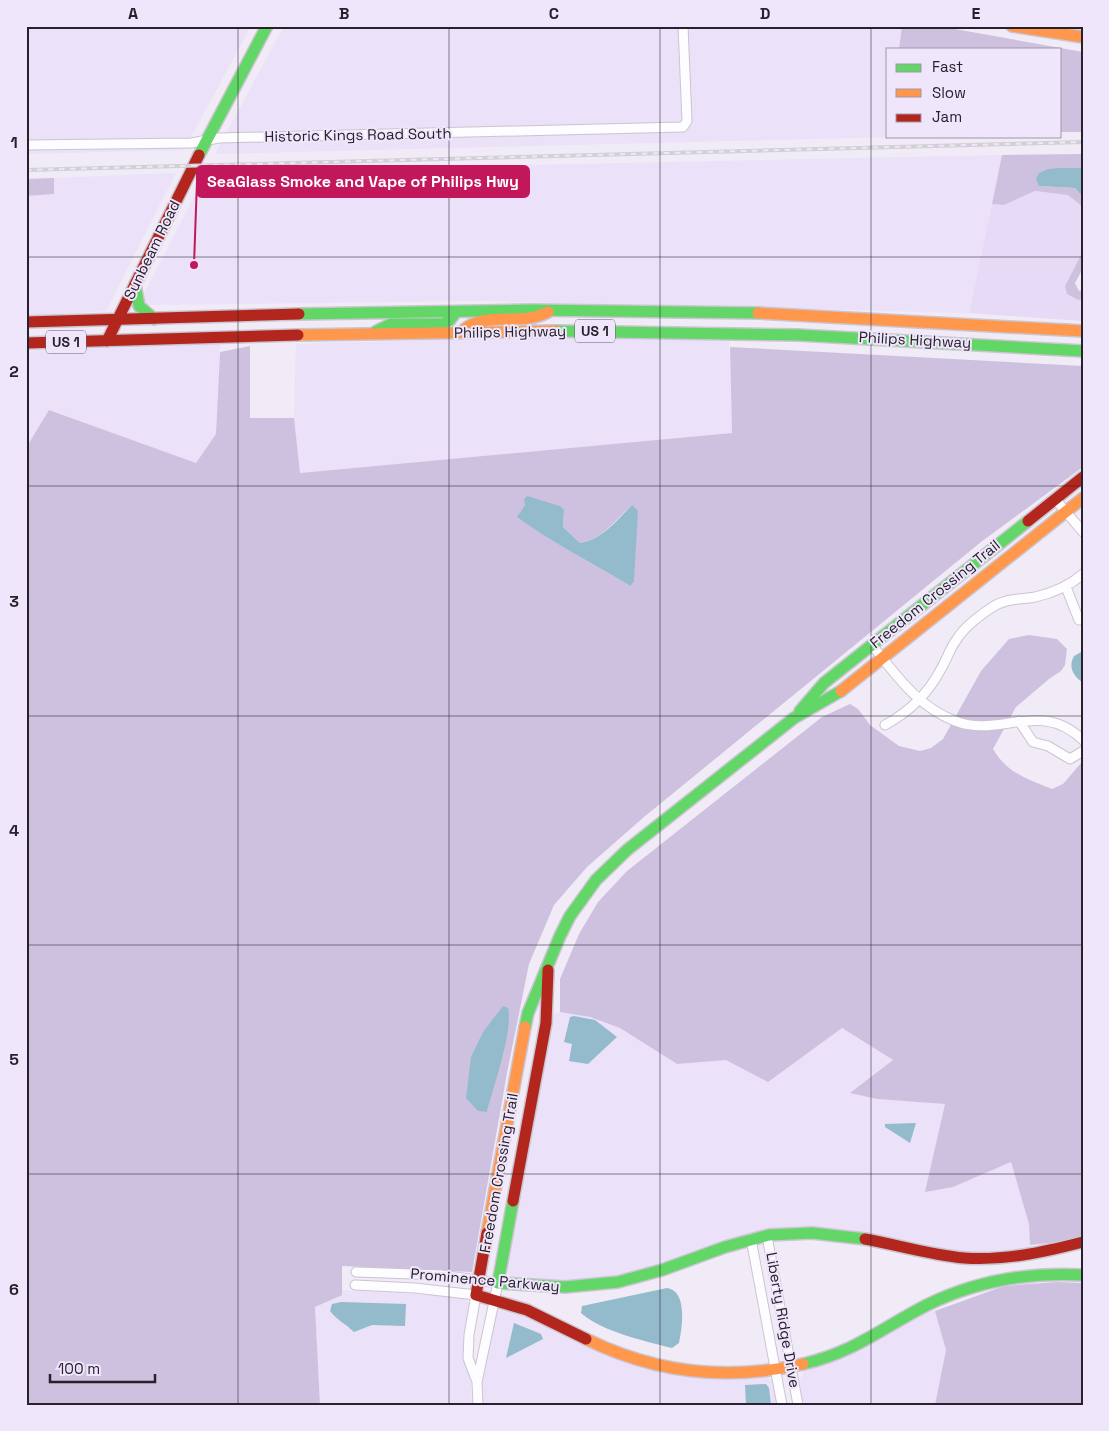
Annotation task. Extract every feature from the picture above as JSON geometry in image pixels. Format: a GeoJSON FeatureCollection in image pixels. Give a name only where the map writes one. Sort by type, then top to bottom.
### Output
{"type":"FeatureCollection","features":[{"type":"Feature","properties":{"kind":"street","name":"Sunbeam Road"},"geometry":{"type":"LineString","coordinates":[[107,341],[206,140],[267,26]]}},
{"type":"Feature","properties":{"kind":"street","name":"Historic Kings Road South"},"geometry":{"type":"LineString","coordinates":[[26,145],[191,143],[219,138],[683,128],[687,122],[683,26]]}},
{"type":"Feature","properties":{"kind":"street"},"geometry":{"type":"LineString","coordinates":[[1012,26],[1083,36]]}},
{"type":"Feature","properties":{"kind":"street"},"geometry":{"type":"LineString","coordinates":[[134,284],[139,306],[154,319]]}},
{"type":"Feature","properties":{"kind":"street"},"geometry":{"type":"LineString","coordinates":[[461,332],[465,326],[480,320],[532,319],[553,310]]}},
{"type":"Feature","properties":{"kind":"street","name":"Philips Highway"},"geometry":{"type":"LineString","coordinates":[[26,322],[553,310],[700,311],[900,318],[977,325],[1083,331]]}},
{"type":"Feature","properties":{"kind":"street"},"geometry":{"type":"LineString","coordinates":[[700,311],[700,332]]}},
{"type":"Feature","properties":{"kind":"street"},"geometry":{"type":"LineString","coordinates":[[370,334],[390,324],[442,324],[450,320],[456,312]]}},
{"type":"Feature","properties":{"kind":"street"},"geometry":{"type":"LineString","coordinates":[[927,339],[942,334],[967,334],[977,325]]}},
{"type":"Feature","properties":{"kind":"street","name":"Philips Highway"},"geometry":{"type":"LineString","coordinates":[[26,343],[461,332],[700,332],[927,339],[1083,351]]}},
{"type":"Feature","properties":{"kind":"street","name":"Freedom Crossing Trail"},"geometry":{"type":"LineString","coordinates":[[794,718],[824,683],[1083,477]]}},
{"type":"Feature","properties":{"kind":"street","name":"Freedom Crossing Trail"},"geometry":{"type":"LineString","coordinates":[[477,1382],[468,1358],[469,1335],[528,1014],[560,936],[582,898],[605,870],[627,850],[794,718],[834,696],[1083,498]]}},
{"type":"Feature","properties":{"kind":"street"},"geometry":{"type":"LineString","coordinates":[[1055,499],[1083,532]]}},
{"type":"Feature","properties":{"kind":"street"},"geometry":{"type":"LineString","coordinates":[[885,725],[898,718],[919,701],[936,679],[957,638],[986,612],[1007,600],[1034,597],[1066,587],[1083,574]]}},
{"type":"Feature","properties":{"kind":"street"},"geometry":{"type":"LineString","coordinates":[[1066,587],[1079,620]]}},
{"type":"Feature","properties":{"kind":"street"},"geometry":{"type":"LineString","coordinates":[[872,645],[919,701],[956,722],[992,725],[1041,719],[1066,727],[1083,740]]}},
{"type":"Feature","properties":{"kind":"street"},"geometry":{"type":"LineString","coordinates":[[1019,721],[1034,742],[1048,746],[1070,759],[1083,750]]}},
{"type":"Feature","properties":{"kind":"street","name":"Freedom Crossing Trail"},"geometry":{"type":"LineString","coordinates":[[478,1405],[477,1382],[498,1283],[546,1023],[548,966]]}},
{"type":"Feature","properties":{"kind":"street","name":"Prominence Parkway"},"geometry":{"type":"LineString","coordinates":[[356,1272],[441,1275],[498,1283],[565,1287],[619,1282],[656,1271],[722,1246],[751,1239],[791,1233],[847,1234],[921,1251],[972,1258],[997,1259],[1036,1253],[1083,1242]]}},
{"type":"Feature","properties":{"kind":"street","name":"Liberty Ridge Drive"},"geometry":{"type":"LineString","coordinates":[[767,1236],[798,1405]]}},
{"type":"Feature","properties":{"kind":"street","name":"Liberty Ridge Drive"},"geometry":{"type":"LineString","coordinates":[[751,1239],[782,1405]]}},
{"type":"Feature","properties":{"kind":"street","name":"Prominence Parkway"},"geometry":{"type":"LineString","coordinates":[[355,1285],[415,1288],[495,1298],[547,1318],[608,1349],[663,1367],[712,1373],[776,1369],[820,1360],[858,1345],[928,1305],[964,1290],[1016,1278],[1061,1274],[1083,1275]]}},
{"type":"Feature","properties":{"kind":"shaded area"},"geometry":{"type":"Polygon","coordinates":[[[26,26],[251,26],[184,150],[26,154],[26,26]]]}},
{"type":"Feature","properties":{"kind":"shaded area"},"geometry":{"type":"Polygon","coordinates":[[[284,26],[902,26],[899,48],[886,48],[886,137],[215,154],[284,26]]]}},
{"type":"Feature","properties":{"kind":"shaded area"},"geometry":{"type":"Polygon","coordinates":[[[902,26],[938,26],[1061,48],[899,48],[902,26]]]}},
{"type":"Feature","properties":{"kind":"shaded area"},"geometry":{"type":"Polygon","coordinates":[[[1062,48],[1083,52],[1083,132],[1062,132],[1062,48]]]}},
{"type":"Feature","properties":{"kind":"shaded area"},"geometry":{"type":"Polygon","coordinates":[[[1083,154],[1083,168],[1060,168],[1039,186],[1075,188],[1083,197],[1083,207],[1068,195],[1035,191],[1004,205],[992,204],[1002,155],[1083,154]]]}},
{"type":"Feature","properties":{"kind":"shaded area"},"geometry":{"type":"Polygon","coordinates":[[[1002,155],[969,313],[478,301],[145,305],[142,298],[204,177],[483,166],[1002,155]]]}},
{"type":"Feature","properties":{"kind":"shaded area"},"geometry":{"type":"Polygon","coordinates":[[[176,173],[106,311],[26,316],[26,196],[54,194],[54,178],[176,173]]]}},
{"type":"Feature","properties":{"kind":"shaded area"},"geometry":{"type":"Polygon","coordinates":[[[54,178],[54,194],[26,196],[26,179],[54,178]]]}},
{"type":"Feature","properties":{"kind":"shaded area"},"geometry":{"type":"Polygon","coordinates":[[[1035,191],[1069,195],[1083,207],[1083,251],[1065,286],[1077,300],[1083,299],[1083,321],[969,313],[992,204],[1004,205],[1035,191]]]}},
{"type":"Feature","properties":{"kind":"shaded area"},"geometry":{"type":"Polygon","coordinates":[[[1083,251],[1083,268],[1075,283],[1079,291],[1083,290],[1083,299],[1078,300],[1067,294],[1065,286],[1083,251]]]}},
{"type":"Feature","properties":{"kind":"shaded area"},"geometry":{"type":"Polygon","coordinates":[[[575,336],[729,339],[732,433],[299,473],[294,418],[296,344],[575,336]]]}},
{"type":"Feature","properties":{"kind":"shaded area"},"geometry":{"type":"Polygon","coordinates":[[[220,344],[216,434],[196,463],[50,410],[26,448],[26,351],[220,344]]]}},
{"type":"Feature","properties":{"kind":"shaded area"},"geometry":{"type":"Polygon","coordinates":[[[250,346],[250,418],[294,418],[300,473],[732,433],[730,347],[1083,366],[1083,467],[981,542],[644,817],[587,867],[554,905],[529,964],[507,1073],[472,1272],[342,1266],[342,1295],[315,1307],[320,1405],[26,1405],[26,448],[49,410],[196,463],[216,434],[220,352],[250,346]],[[525,505],[518,517],[630,586],[632,505],[602,533],[595,538],[580,543],[563,527],[564,510],[525,505]],[[510,1016],[478,1111],[487,1111],[510,1016]]]}},
{"type":"Feature","properties":{"kind":"shaded area"},"geometry":{"type":"Polygon","coordinates":[[[1029,635],[1057,639],[1067,649],[1065,665],[1061,671],[1016,707],[993,749],[1011,770],[1052,789],[1063,784],[1081,763],[1083,767],[1083,1236],[1058,1242],[1030,1245],[1029,1224],[1011,1162],[953,1187],[925,1192],[945,1104],[877,1099],[850,1093],[893,1060],[842,1028],[768,1082],[726,1060],[677,1064],[620,1028],[590,1017],[560,1012],[560,979],[579,934],[598,902],[627,871],[822,717],[850,704],[858,709],[870,725],[899,746],[920,751],[931,748],[943,739],[981,671],[1009,639],[1029,635]]]}},
{"type":"Feature","properties":{"kind":"shaded area"},"geometry":{"type":"Polygon","coordinates":[[[560,1012],[590,1017],[620,1028],[677,1064],[726,1059],[768,1082],[841,1028],[893,1060],[851,1093],[877,1099],[945,1104],[953,1187],[1011,1162],[1029,1224],[1030,1245],[1026,1251],[995,1255],[939,1250],[846,1230],[811,1229],[650,1271],[589,1283],[539,1282],[512,1279],[505,1267],[551,1015],[560,1012]],[[617,1037],[565,1042],[572,1044],[588,1064],[617,1037]]]}},
{"type":"Feature","properties":{"kind":"shaded area"},"geometry":{"type":"Polygon","coordinates":[[[1057,1282],[1083,1283],[1083,1405],[935,1405],[946,1350],[935,1311],[1004,1286],[1057,1282]]]}},
{"type":"Feature","properties":{"kind":"shaded area"},"geometry":{"type":"Polygon","coordinates":[[[342,1290],[462,1297],[467,1301],[470,1305],[464,1346],[471,1383],[472,1405],[320,1405],[315,1307],[342,1295],[342,1290]]]}},
{"type":"Feature","properties":{"kind":"shaded area"},"geometry":{"type":"Polygon","coordinates":[[[502,1308],[547,1323],[637,1364],[768,1377],[775,1385],[777,1405],[482,1405],[482,1378],[497,1312],[502,1308]]]}},
{"type":"Feature","properties":{"kind":"shaded area"},"geometry":{"type":"Polygon","coordinates":[[[926,1311],[936,1311],[946,1350],[935,1405],[802,1405],[799,1382],[805,1369],[926,1311]]]}},
{"type":"Feature","properties":{"kind":"water"},"geometry":{"type":"Polygon","coordinates":[[[1083,168],[1083,197],[1075,188],[1039,186],[1036,179],[1039,173],[1048,169],[1083,168]]]}},
{"type":"Feature","properties":{"kind":"water"},"geometry":{"type":"Polygon","coordinates":[[[527,496],[560,506],[564,510],[563,527],[580,543],[595,538],[602,533],[632,505],[638,511],[634,581],[630,586],[558,544],[517,517],[525,505],[524,499],[527,496]]]}},
{"type":"Feature","properties":{"kind":"water"},"geometry":{"type":"Polygon","coordinates":[[[1083,651],[1083,683],[1072,671],[1071,664],[1074,656],[1083,651]]]}},
{"type":"Feature","properties":{"kind":"water"},"geometry":{"type":"Polygon","coordinates":[[[503,1006],[508,1008],[509,1017],[506,1043],[487,1112],[478,1111],[466,1098],[471,1057],[483,1032],[503,1006]]]}},
{"type":"Feature","properties":{"kind":"water"},"geometry":{"type":"Polygon","coordinates":[[[570,1017],[595,1020],[617,1037],[588,1064],[569,1061],[572,1044],[564,1042],[570,1017]]]}},
{"type":"Feature","properties":{"kind":"water"},"geometry":{"type":"Polygon","coordinates":[[[916,1123],[910,1143],[885,1127],[885,1124],[916,1123]]]}},
{"type":"Feature","properties":{"kind":"water"},"geometry":{"type":"Polygon","coordinates":[[[667,1288],[674,1291],[678,1296],[682,1311],[679,1343],[672,1348],[612,1331],[590,1320],[581,1313],[582,1306],[667,1288]]]}},
{"type":"Feature","properties":{"kind":"water"},"geometry":{"type":"Polygon","coordinates":[[[341,1302],[406,1304],[405,1326],[372,1325],[354,1332],[330,1311],[332,1304],[341,1302]]]}},
{"type":"Feature","properties":{"kind":"water"},"geometry":{"type":"Polygon","coordinates":[[[514,1323],[541,1334],[543,1339],[506,1358],[514,1323]]]}},
{"type":"Feature","properties":{"kind":"water"},"geometry":{"type":"Polygon","coordinates":[[[766,1384],[769,1388],[771,1405],[746,1405],[745,1385],[766,1384]]]}},
{"type":"Feature","properties":{"kind":"railway"},"geometry":{"type":"LineString","coordinates":[[26,170],[1083,142]]}},
{"type":"Feature","properties":{"kind":"traffic: fast"},"geometry":{"type":"LineString","coordinates":[[199,155],[267,26]]}},
{"type":"Feature","properties":{"kind":"traffic: fast"},"geometry":{"type":"LineString","coordinates":[[135,284],[139,306],[154,319]]}},
{"type":"Feature","properties":{"kind":"traffic: fast"},"geometry":{"type":"LineString","coordinates":[[299,314],[532,310],[758,313]]}},
{"type":"Feature","properties":{"kind":"traffic: fast"},"geometry":{"type":"LineString","coordinates":[[375,332],[391,324],[443,324],[450,320],[456,312]]}},
{"type":"Feature","properties":{"kind":"traffic: fast"},"geometry":{"type":"LineString","coordinates":[[555,331],[798,335],[1083,351]]}},
{"type":"Feature","properties":{"kind":"traffic: fast"},"geometry":{"type":"LineString","coordinates":[[800,711],[824,683],[1028,521]]}},
{"type":"Feature","properties":{"kind":"traffic: fast"},"geometry":{"type":"LineString","coordinates":[[525,1027],[528,1013],[560,936],[570,916],[596,880],[627,850],[794,718],[841,691]]}},
{"type":"Feature","properties":{"kind":"traffic: fast"},"geometry":{"type":"LineString","coordinates":[[513,1201],[498,1283],[565,1287],[618,1282],[662,1270],[725,1247],[769,1235],[812,1233],[865,1239]]}},
{"type":"Feature","properties":{"kind":"traffic: fast"},"geometry":{"type":"LineString","coordinates":[[803,1364],[838,1353],[868,1339],[927,1305],[964,1290],[984,1284],[1023,1277],[1063,1274],[1083,1275]]}},
{"type":"Feature","properties":{"kind":"traffic: slow"},"geometry":{"type":"LineString","coordinates":[[1012,26],[1083,37]]}},
{"type":"Feature","properties":{"kind":"traffic: slow"},"geometry":{"type":"LineString","coordinates":[[461,332],[481,321],[526,318],[548,312]]}},
{"type":"Feature","properties":{"kind":"traffic: slow"},"geometry":{"type":"LineString","coordinates":[[758,313],[1083,331]]}},
{"type":"Feature","properties":{"kind":"traffic: slow"},"geometry":{"type":"LineString","coordinates":[[298,335],[555,331]]}},
{"type":"Feature","properties":{"kind":"traffic: slow"},"geometry":{"type":"LineString","coordinates":[[841,691],[1083,498]]}},
{"type":"Feature","properties":{"kind":"traffic: slow"},"geometry":{"type":"LineString","coordinates":[[487,1233],[525,1027]]}},
{"type":"Feature","properties":{"kind":"traffic: slow"},"geometry":{"type":"LineString","coordinates":[[586,1339],[612,1351],[639,1360],[693,1371],[720,1373],[748,1372],[803,1364]]}},
{"type":"Feature","properties":{"kind":"traffic: jam"},"geometry":{"type":"LineString","coordinates":[[107,341],[199,155]]}},
{"type":"Feature","properties":{"kind":"traffic: jam"},"geometry":{"type":"LineString","coordinates":[[26,322],[299,314]]}},
{"type":"Feature","properties":{"kind":"traffic: jam"},"geometry":{"type":"LineString","coordinates":[[26,343],[298,335]]}},
{"type":"Feature","properties":{"kind":"traffic: jam"},"geometry":{"type":"LineString","coordinates":[[1028,521],[1083,477]]}},
{"type":"Feature","properties":{"kind":"traffic: jam"},"geometry":{"type":"LineString","coordinates":[[513,1201],[546,1023],[548,970]]}},
{"type":"Feature","properties":{"kind":"traffic: jam"},"geometry":{"type":"LineString","coordinates":[[487,1233],[476,1295],[527,1310],[586,1339]]}},
{"type":"Feature","properties":{"kind":"traffic: jam"},"geometry":{"type":"LineString","coordinates":[[865,1239],[939,1255],[979,1259],[1024,1255],[1083,1242]]}},
{"type":"Feature","properties":{"kind":"place","name":"SeaGlass Smoke and Vape of Philips Hwy"},"geometry":{"type":"Point","coordinates":[194,265]}}]}
